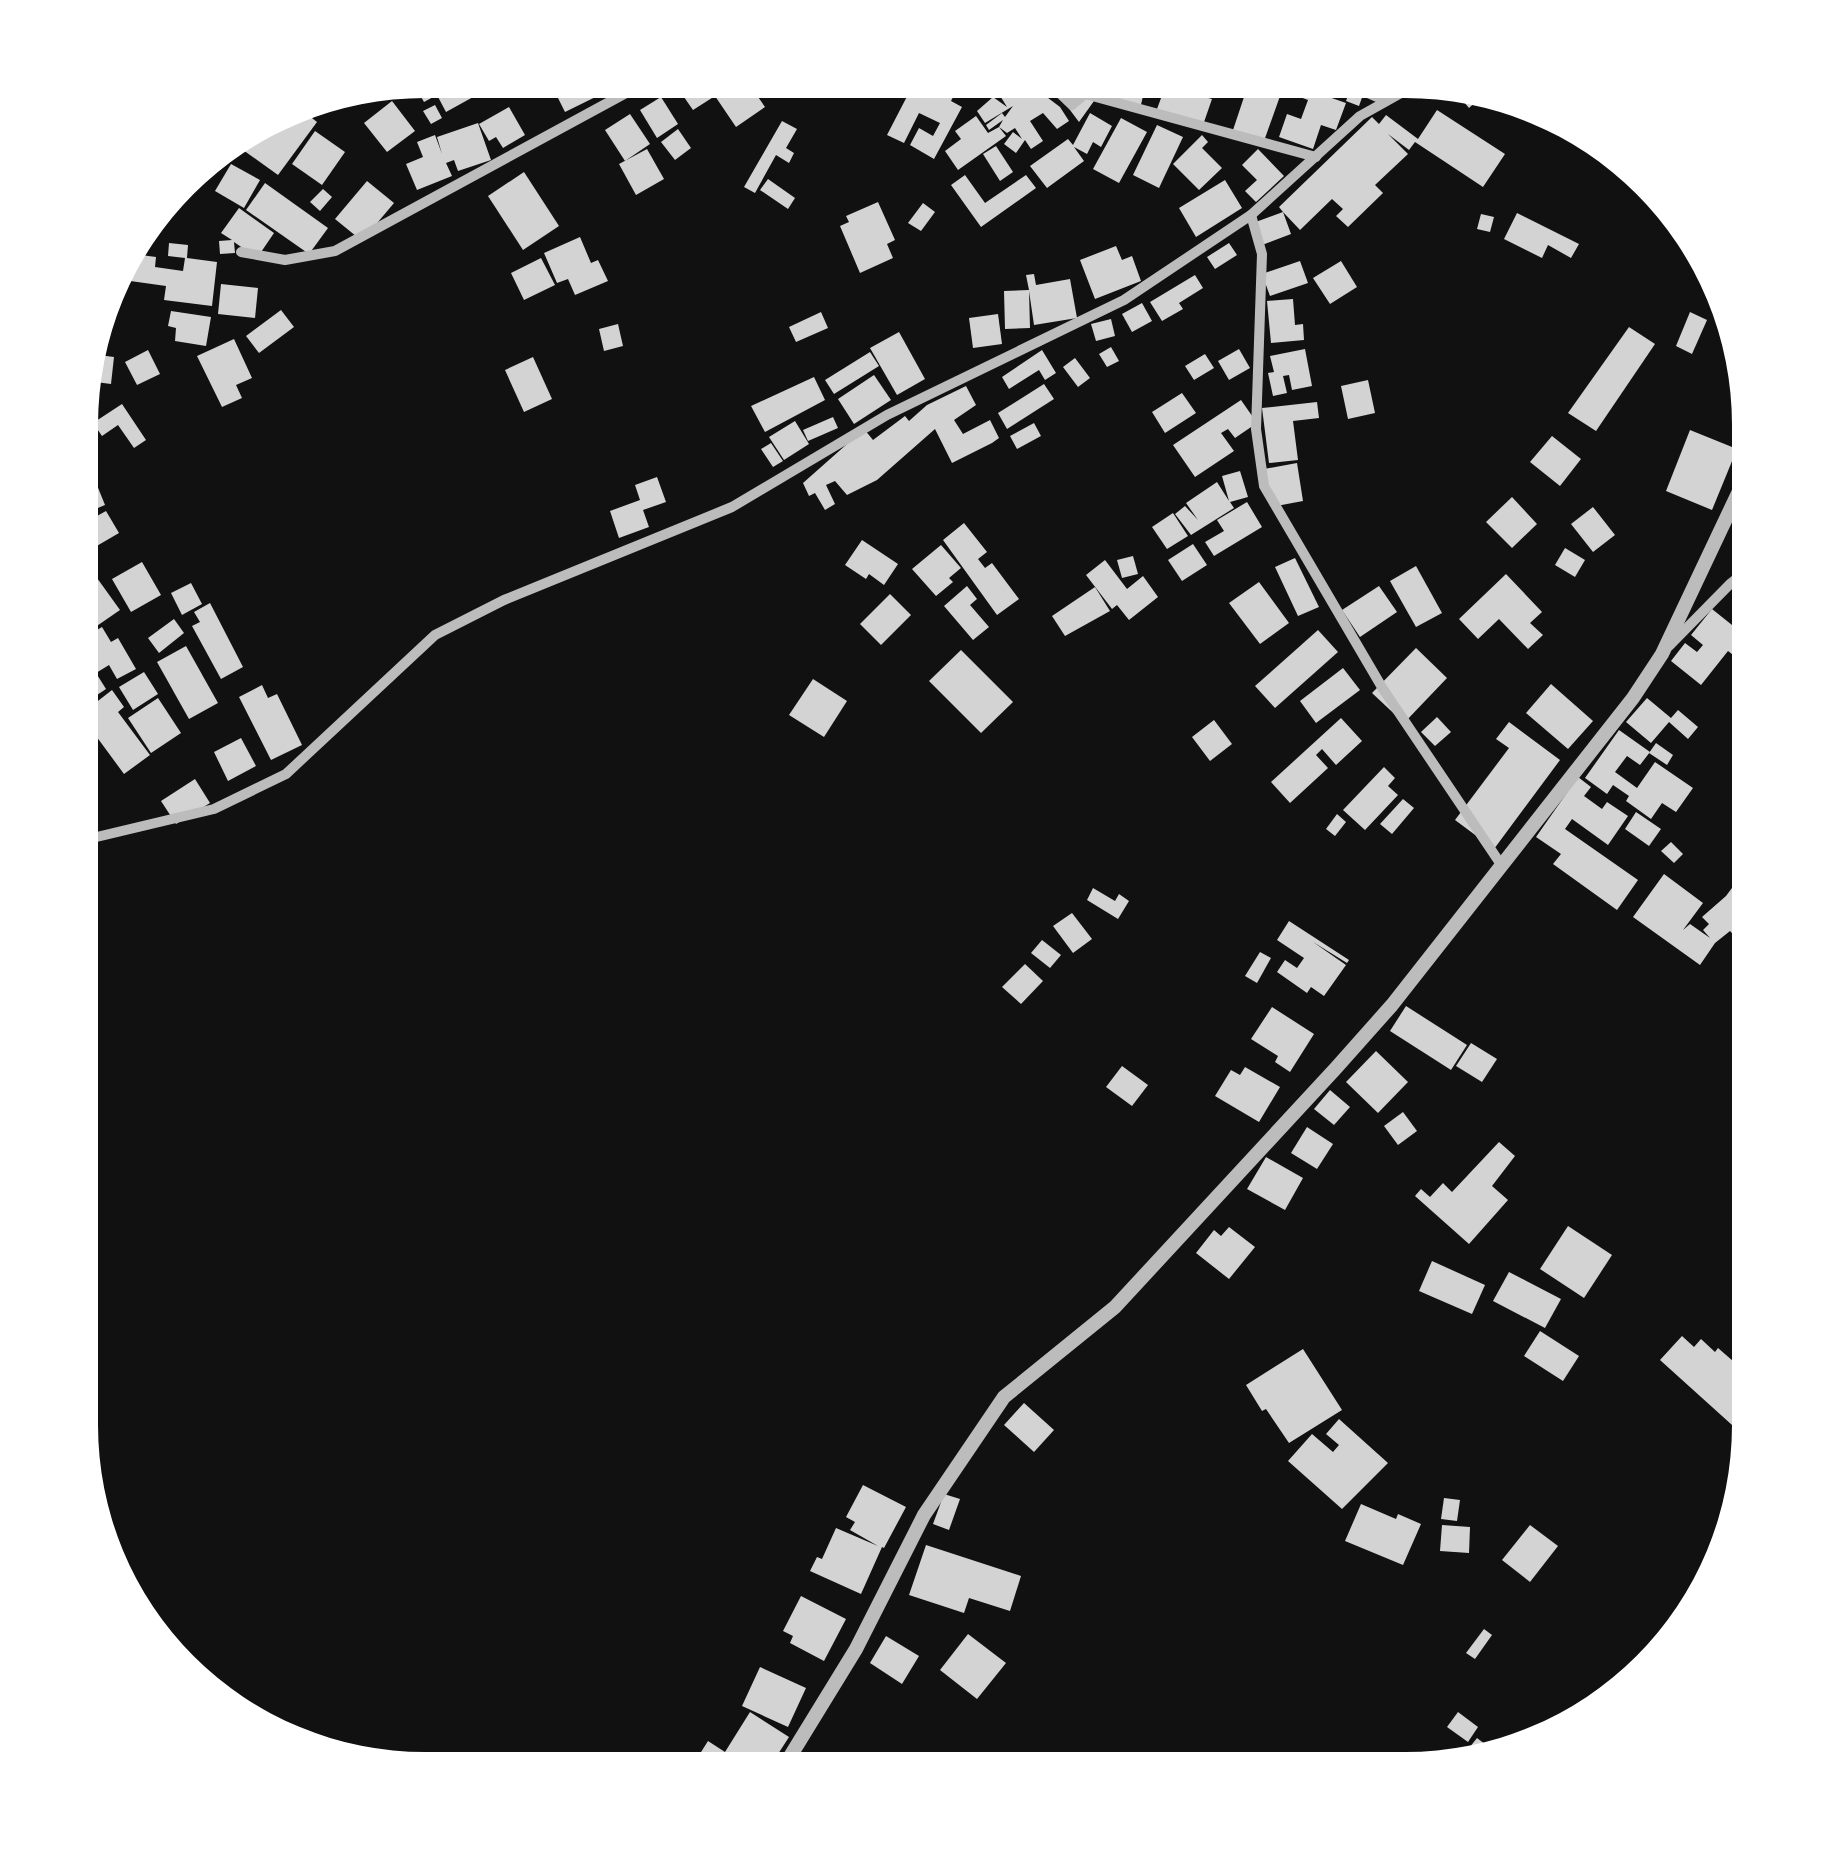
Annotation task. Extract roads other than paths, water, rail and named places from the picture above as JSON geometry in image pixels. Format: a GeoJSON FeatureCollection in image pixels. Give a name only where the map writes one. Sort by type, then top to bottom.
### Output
{"type":"FeatureCollection","features":[{"type":"Feature","properties":{"kind":"street"},"geometry":{"type":"LineString","coordinates":[[241,252],[284,260],[335,251],[617,98]]}},
{"type":"Feature","properties":{"kind":"street"},"geometry":{"type":"LineString","coordinates":[[1100,98],[1316,157]]}},
{"type":"Feature","properties":{"kind":"street"},"geometry":{"type":"LineString","coordinates":[[1380,98],[1386,101]]}},
{"type":"Feature","properties":{"kind":"street"},"geometry":{"type":"LineString","coordinates":[[98,837],[214,808],[286,774],[435,635],[504,600],[732,507],[887,415],[1124,300],[1251,215],[1360,116],[1391,98]]}},
{"type":"Feature","properties":{"kind":"street"},"geometry":{"type":"LineString","coordinates":[[1251,215],[1262,254],[1256,429],[1264,486],[1383,689],[1502,866]]}},
{"type":"Feature","properties":{"kind":"street"},"geometry":{"type":"LineString","coordinates":[[793,1751],[856,1649],[924,1515],[1004,1397],[1115,1307],[1392,1006],[1633,698],[1662,654],[1732,506]]}},
{"type":"Feature","properties":{"kind":"street"},"geometry":{"type":"LineString","coordinates":[[1662,654],[1732,582]]}}]}
